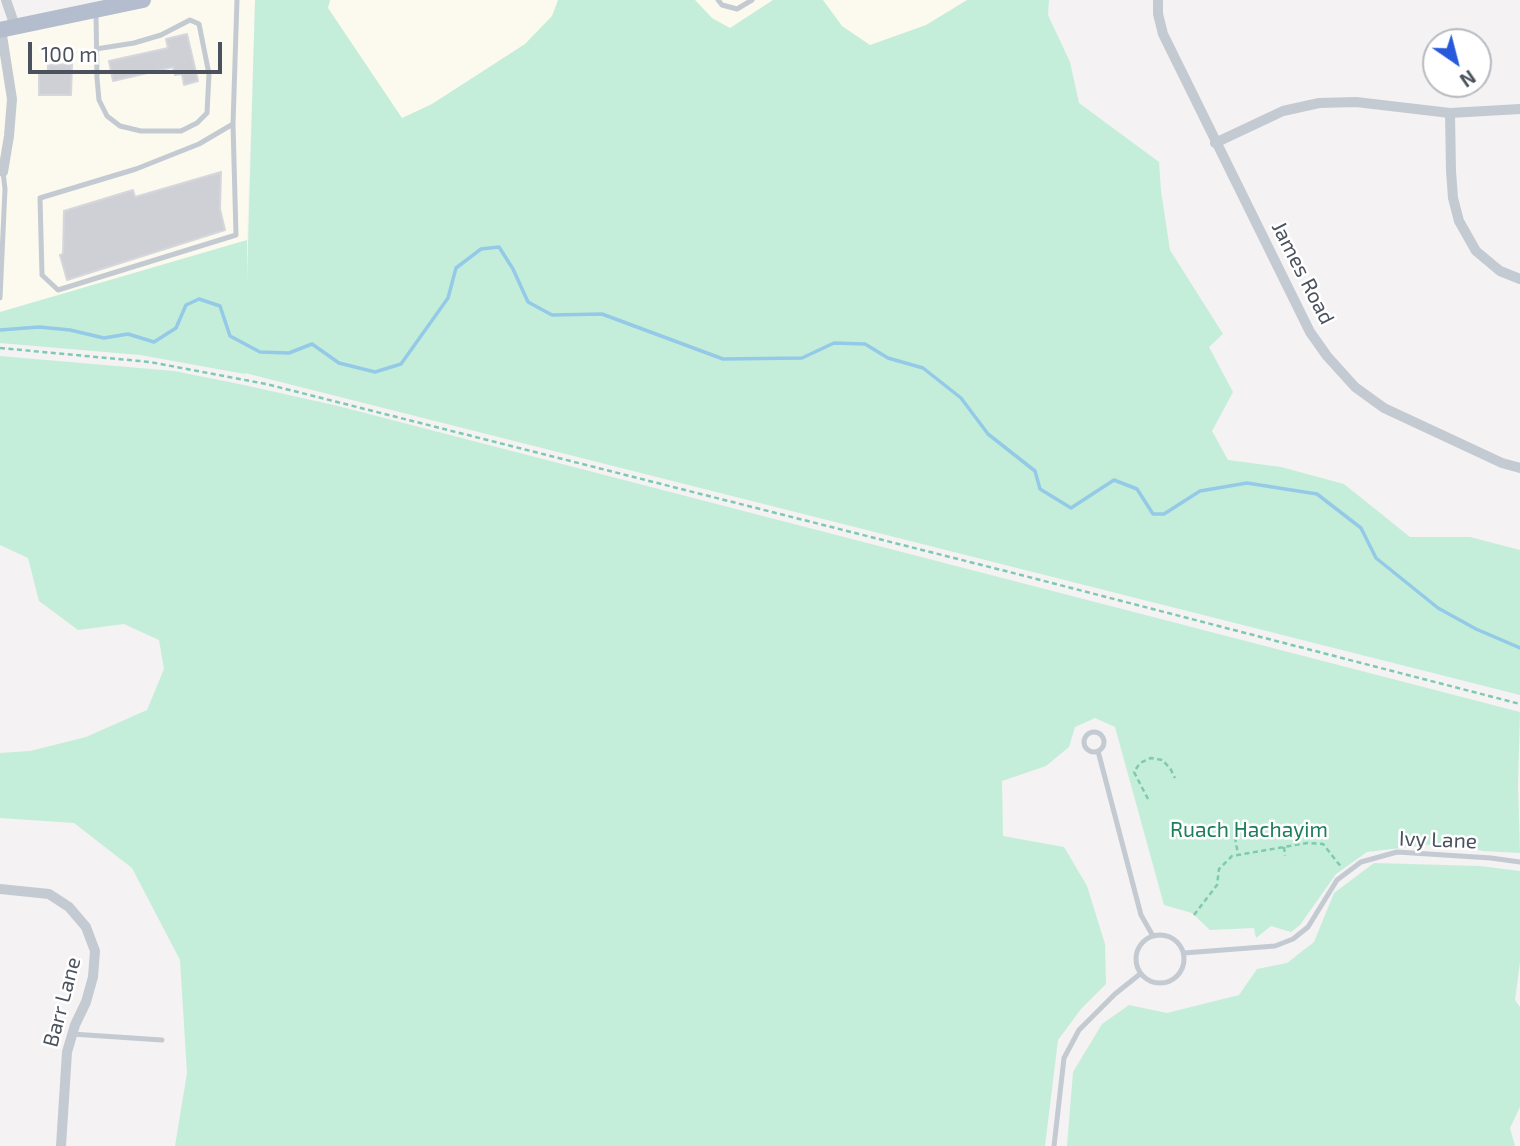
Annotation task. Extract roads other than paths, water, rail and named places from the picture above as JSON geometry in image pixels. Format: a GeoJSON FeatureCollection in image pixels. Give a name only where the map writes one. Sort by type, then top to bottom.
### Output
{"type":"FeatureCollection","features":[{"type":"Feature","properties":{"kind":"main road"},"geometry":{"type":"LineString","coordinates":[[6,28],[143,0]]}},
{"type":"Feature","properties":{"kind":"street"},"geometry":{"type":"LineString","coordinates":[[1,172],[9,136],[12,99],[6,0]]}},
{"type":"Feature","properties":{"kind":"street","name":"James Road"},"geometry":{"type":"LineString","coordinates":[[1158,0],[1163,34],[1215,143],[1310,331],[1342,374],[1384,408],[1502,463],[1520,468]]}},
{"type":"Feature","properties":{"kind":"street"},"geometry":{"type":"LineString","coordinates":[[1215,143],[1283,111],[1319,103],[1356,102],[1450,113],[1520,109]]}},
{"type":"Feature","properties":{"kind":"street"},"geometry":{"type":"LineString","coordinates":[[1450,113],[1452,184],[1459,221],[1476,251],[1500,271],[1520,279]]}},
{"type":"Feature","properties":{"kind":"street","name":"Barr Lane"},"geometry":{"type":"LineString","coordinates":[[0,889],[49,894],[69,907],[86,927],[95,951],[93,976],[86,1002],[67,1052],[61,1146]]}},
{"type":"Feature","properties":{"kind":"lane"},"geometry":{"type":"LineString","coordinates":[[233,124],[199,144],[136,169],[40,198],[42,275],[58,290],[236,235],[233,124],[237,0]]}},
{"type":"Feature","properties":{"kind":"lane"},"geometry":{"type":"LineString","coordinates":[[718,0],[722,5],[737,9],[752,0]]}},
{"type":"Feature","properties":{"kind":"lane"},"geometry":{"type":"LineString","coordinates":[[96,11],[96,49],[99,100],[107,116],[120,126],[141,131],[181,131],[197,123],[207,113],[209,74],[199,24],[190,20],[161,35],[134,43],[96,49]]}},
{"type":"Feature","properties":{"kind":"lane"},"geometry":{"type":"LineString","coordinates":[[0,298],[5,189],[1,172]]}},
{"type":"Feature","properties":{"kind":"lane"},"geometry":{"type":"LineString","coordinates":[[1098,751],[1141,915],[1153,936]]}},
{"type":"Feature","properties":{"kind":"lane","name":"Ivy Lane"},"geometry":{"type":"LineString","coordinates":[[1184,953],[1275,946],[1293,939],[1308,927],[1337,880],[1360,862],[1397,852],[1520,862]]}},
{"type":"Feature","properties":{"kind":"lane"},"geometry":{"type":"LineString","coordinates":[[1153,936],[1169,936],[1176,940],[1184,953],[1182,970],[1171,981],[1154,983],[1140,974],[1137,951],[1141,944],[1153,936]]}},
{"type":"Feature","properties":{"kind":"lane"},"geometry":{"type":"LineString","coordinates":[[1054,1146],[1064,1058],[1079,1030],[1115,994],[1140,974]]}},
{"type":"Feature","properties":{"kind":"lane"},"geometry":{"type":"LineString","coordinates":[[72,1034],[162,1040]]}},
{"type":"Feature","properties":{"kind":"waterway"},"geometry":{"type":"LineString","coordinates":[[0,330],[39,327],[70,330],[104,338],[128,334],[154,342],[176,328],[186,305],[199,299],[220,306],[230,336],[260,352],[289,353],[312,344],[339,363],[375,372],[401,364],[448,298],[456,268],[481,249],[499,247],[513,269],[528,302],[552,315],[602,314],[723,359],[802,358],[834,343],[865,344],[888,358],[923,368],[961,398],[988,434],[1035,471],[1040,489],[1071,508],[1114,480],[1137,489],[1153,514],[1164,514],[1200,491],[1247,483],[1317,494],[1361,528],[1376,558],[1438,608],[1476,629],[1520,648]]}},
{"type":"Feature","properties":{"kind":"park label","name":"Ruach Hachayim"},"geometry":{"type":"Point","coordinates":[1249,830]}}]}
